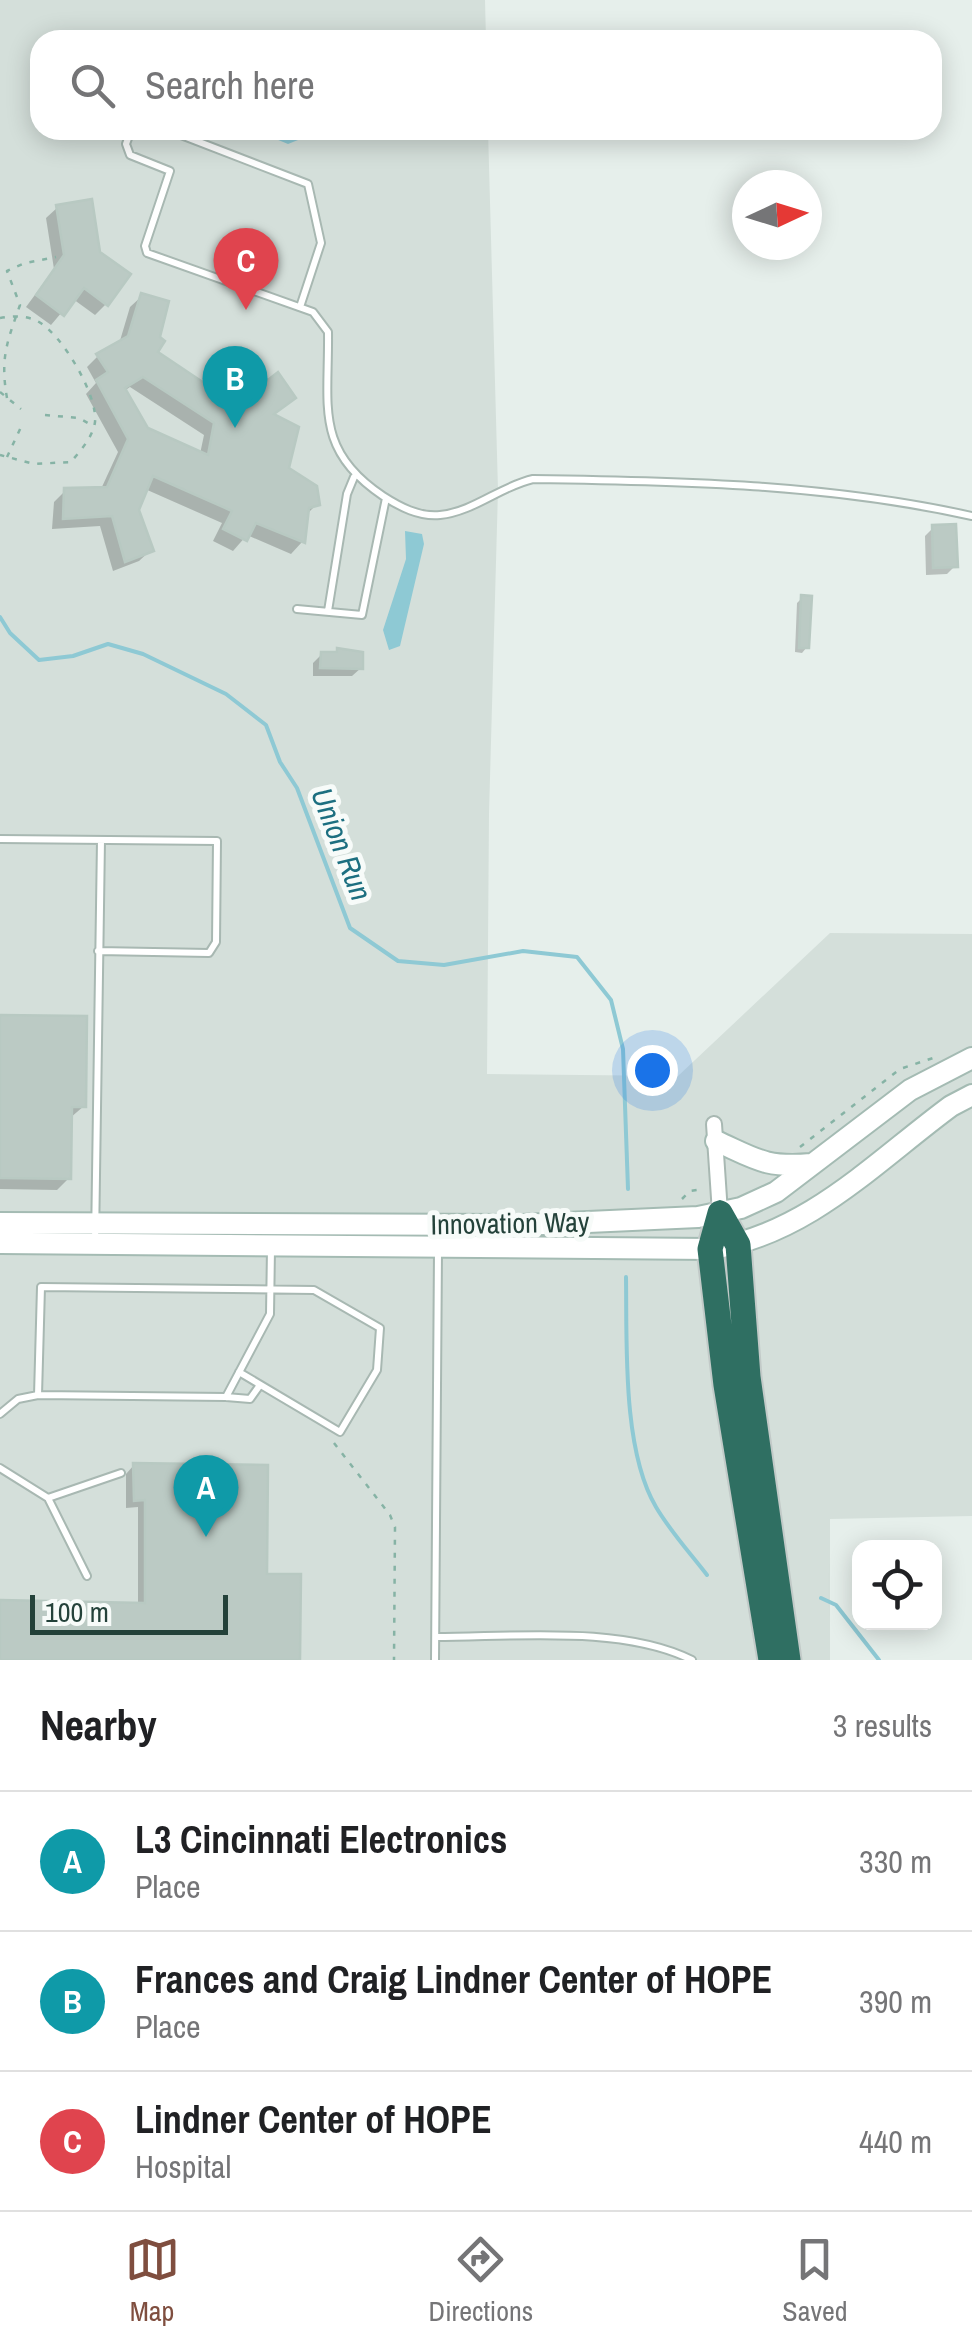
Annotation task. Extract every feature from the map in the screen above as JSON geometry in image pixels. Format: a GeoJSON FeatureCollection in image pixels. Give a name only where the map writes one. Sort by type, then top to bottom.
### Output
{"type":"FeatureCollection","features":[{"type":"Feature","properties":{"kind":"highway"},"geometry":{"type":"LineString","coordinates":[[720,1213],[738,1245],[748,1376],[788,1660]]}},
{"type":"Feature","properties":{"kind":"highway"},"geometry":{"type":"LineString","coordinates":[[720,1213],[710,1249],[726,1385],[770,1660]]}},
{"type":"Feature","properties":{"kind":"main road","name":"Innovation Way"},"geometry":{"type":"LineString","coordinates":[[0,1243],[271,1223],[561,1223],[698,1218],[760,1201],[910,1090],[972,1058]]}},
{"type":"Feature","properties":{"kind":"main road","name":"Innovation Way"},"geometry":{"type":"LineString","coordinates":[[0,1223],[270,1245],[710,1249],[738,1245],[788,1226],[951,1106],[972,1095]]}},
{"type":"Feature","properties":{"kind":"main road"},"geometry":{"type":"LineString","coordinates":[[715,1133],[762,1164],[813,1164]]}},
{"type":"Feature","properties":{"kind":"street"},"geometry":{"type":"LineString","coordinates":[[715,1133],[720,1213]]}},
{"type":"Feature","properties":{"kind":"lane"},"geometry":{"type":"LineString","coordinates":[[127,140],[130,155],[170,171],[145,246],[147,253],[313,312],[328,332],[329,421],[337,452],[354,476],[418,514],[458,511],[515,482],[533,478],[700,481],[807,489],[972,516]]}},
{"type":"Feature","properties":{"kind":"lane"},"geometry":{"type":"LineString","coordinates":[[194,140],[308,184],[321,243],[300,307]]}},
{"type":"Feature","properties":{"kind":"lane"},"geometry":{"type":"LineString","coordinates":[[328,611],[354,476]]}},
{"type":"Feature","properties":{"kind":"lane"},"geometry":{"type":"LineString","coordinates":[[297,609],[362,616],[386,498]]}},
{"type":"Feature","properties":{"kind":"lane"},"geometry":{"type":"LineString","coordinates":[[0,838],[216,842],[216,942],[209,952],[98,950]]}},
{"type":"Feature","properties":{"kind":"lane"},"geometry":{"type":"LineString","coordinates":[[95,1233],[101,840]]}},
{"type":"Feature","properties":{"kind":"lane"},"geometry":{"type":"LineString","coordinates":[[226,1397],[270,1314],[271,1223]]}},
{"type":"Feature","properties":{"kind":"lane"},"geometry":{"type":"LineString","coordinates":[[436,1660],[437,1224]]}},
{"type":"Feature","properties":{"kind":"lane"},"geometry":{"type":"LineString","coordinates":[[38,1396],[41,1287],[314,1290],[380,1328],[377,1370],[340,1432],[239,1372]]}},
{"type":"Feature","properties":{"kind":"lane"},"geometry":{"type":"LineString","coordinates":[[0,1414],[18,1399],[38,1396],[250,1399],[260,1385]]}},
{"type":"Feature","properties":{"kind":"lane"},"geometry":{"type":"LineString","coordinates":[[0,1468],[48,1498],[87,1576]]}},
{"type":"Feature","properties":{"kind":"lane"},"geometry":{"type":"LineString","coordinates":[[48,1498],[121,1473]]}},
{"type":"Feature","properties":{"kind":"lane"},"geometry":{"type":"LineString","coordinates":[[436,1637],[610,1638],[644,1642],[692,1660]]}},
{"type":"Feature","properties":{"kind":"path"},"geometry":{"type":"LineString","coordinates":[[7,398],[0,374],[3,348],[20,305],[6,272],[56,258]]}},
{"type":"Feature","properties":{"kind":"path"},"geometry":{"type":"LineString","coordinates":[[0,318],[16,316],[38,322],[57,338],[81,373],[95,414],[95,427],[71,462],[34,464],[0,454]]}},
{"type":"Feature","properties":{"kind":"path"},"geometry":{"type":"LineString","coordinates":[[0,392],[21,410]]}},
{"type":"Feature","properties":{"kind":"path"},"geometry":{"type":"LineString","coordinates":[[45,415],[79,418],[95,427]]}},
{"type":"Feature","properties":{"kind":"path"},"geometry":{"type":"LineString","coordinates":[[6,458],[22,427]]}},
{"type":"Feature","properties":{"kind":"path"},"geometry":{"type":"LineString","coordinates":[[791,1152],[900,1069],[940,1055]]}},
{"type":"Feature","properties":{"kind":"path"},"geometry":{"type":"LineString","coordinates":[[334,1444],[390,1514],[394,1527],[394,1660]]}},
{"type":"Feature","properties":{"kind":"shaded area"},"geometry":{"type":"Polygon","coordinates":[[[0,0],[485,0],[486,30],[30,30],[30,140],[488,140],[498,490],[487,1074],[678,1076],[830,933],[972,934],[972,1516],[830,1519],[830,1660],[0,1660],[0,0]]]}},
{"type":"Feature","properties":{"kind":"water"},"geometry":{"type":"Polygon","coordinates":[[[405,531],[422,534],[424,544],[400,646],[389,650],[383,630],[406,559],[405,531]]]}},
{"type":"Feature","properties":{"kind":"building"},"geometry":{"type":"Polygon","coordinates":[[[92,199],[100,252],[131,274],[108,306],[84,288],[64,316],[36,295],[64,255],[56,205],[92,199]]]}},
{"type":"Feature","properties":{"kind":"building"},"geometry":{"type":"Polygon","coordinates":[[[141,293],[169,301],[160,337],[165,341],[158,352],[231,401],[238,391],[246,397],[278,372],[296,398],[274,414],[299,427],[289,468],[317,486],[320,505],[309,508],[305,543],[256,523],[247,541],[223,529],[232,511],[153,476],[139,510],[154,551],[125,562],[112,516],[63,519],[64,488],[107,487],[128,439],[96,380],[108,372],[96,354],[128,336],[141,293]],[[143,377],[125,388],[148,428],[208,455],[214,423],[143,377]]]}},
{"type":"Feature","properties":{"kind":"building"},"geometry":{"type":"Polygon","coordinates":[[[956,524],[958,567],[933,568],[932,525],[956,524]]]}},
{"type":"Feature","properties":{"kind":"building"},"geometry":{"type":"Polygon","coordinates":[[[801,595],[812,596],[809,648],[799,648],[801,595]]]}},
{"type":"Feature","properties":{"kind":"building"},"geometry":{"type":"Polygon","coordinates":[[[337,648],[363,652],[363,669],[320,668],[321,652],[337,652],[337,648]]]}},
{"type":"Feature","properties":{"kind":"building"},"geometry":{"type":"Polygon","coordinates":[[[0,1015],[87,1016],[86,1107],[72,1107],[71,1179],[0,1178],[0,1015]]]}},
{"type":"Feature","properties":{"kind":"building"},"geometry":{"type":"Polygon","coordinates":[[[133,1463],[268,1465],[267,1574],[301,1574],[300,1660],[0,1660],[0,1600],[145,1603],[145,1500],[134,1501],[133,1463]]]}},
{"type":"Feature","properties":{"kind":"waterway","name":"Union Run"},"geometry":{"type":"LineString","coordinates":[[0,617],[10,633],[39,660],[73,656],[108,644],[143,654],[226,694],[266,725],[280,762],[297,788],[350,928],[398,961],[444,965],[523,951],[577,957],[611,1000],[623,1049],[628,1189]]}},
{"type":"Feature","properties":{"kind":"waterway","name":"Union Run"},"geometry":{"type":"LineString","coordinates":[[626,1277],[627,1363],[637,1456],[656,1507],[707,1575]]}},
{"type":"Feature","properties":{"kind":"waterway","name":"Union Run"},"geometry":{"type":"LineString","coordinates":[[821,1598],[836,1605],[879,1660]]}},
{"type":"Feature","properties":{"kind":"place","name":"Lindner Center of HOPE"},"geometry":{"type":"Point","coordinates":[246,310]}},
{"type":"Feature","properties":{"kind":"place","name":"Frances and Craig Lindner Center of HOPE"},"geometry":{"type":"Point","coordinates":[235,428]}},
{"type":"Feature","properties":{"kind":"place","name":"L3 Cincinnati Electronics"},"geometry":{"type":"Point","coordinates":[206,1537]}}]}
